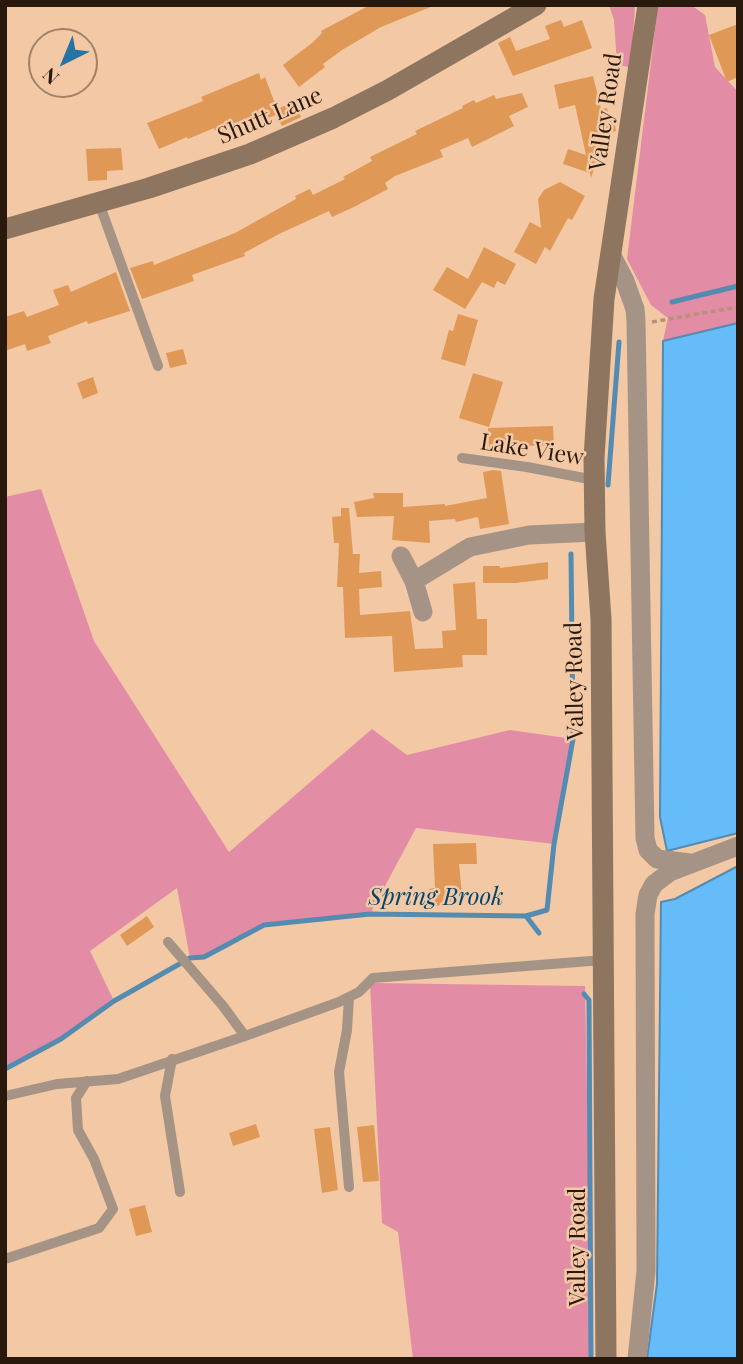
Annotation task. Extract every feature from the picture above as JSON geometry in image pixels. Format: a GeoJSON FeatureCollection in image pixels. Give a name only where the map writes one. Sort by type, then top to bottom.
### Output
{"type":"FeatureCollection","features":[{"type":"Feature","properties":{"kind":"street","name":"Shutt Lane"},"geometry":{"type":"LineString","coordinates":[[5,229],[214,167],[333,118],[388,90],[536,5]]}},
{"type":"Feature","properties":{"kind":"street","name":"Valley Road"},"geometry":{"type":"LineString","coordinates":[[606,1359],[601,619],[594,480],[604,299],[648,5]]}},
{"type":"Feature","properties":{"kind":"street"},"geometry":{"type":"LineString","coordinates":[[612,256],[625,281],[635,309],[636,321],[645,838],[648,850],[657,859],[664,862],[690,863]]}},
{"type":"Feature","properties":{"kind":"street"},"geometry":{"type":"LineString","coordinates":[[414,581],[470,547],[529,535],[595,531]]}},
{"type":"Feature","properties":{"kind":"street"},"geometry":{"type":"LineString","coordinates":[[401,556],[414,581],[423,612]]}},
{"type":"Feature","properties":{"kind":"street"},"geometry":{"type":"LineString","coordinates":[[637,1359],[646,1271],[645,914],[648,895],[654,884],[670,872],[738,846]]}},
{"type":"Feature","properties":{"kind":"lane"},"geometry":{"type":"LineString","coordinates":[[99,203],[158,366]]}},
{"type":"Feature","properties":{"kind":"lane","name":"Lake View"},"geometry":{"type":"LineString","coordinates":[[462,458],[594,480]]}},
{"type":"Feature","properties":{"kind":"lane"},"geometry":{"type":"LineString","coordinates":[[168,942],[245,1036]]}},
{"type":"Feature","properties":{"kind":"lane"},"geometry":{"type":"LineString","coordinates":[[5,1096],[57,1084],[118,1079],[349,997],[359,992],[373,978],[603,960]]}},
{"type":"Feature","properties":{"kind":"lane"},"geometry":{"type":"LineString","coordinates":[[349,997],[347,1030],[339,1072],[349,1187]]}},
{"type":"Feature","properties":{"kind":"lane"},"geometry":{"type":"LineString","coordinates":[[173,1059],[165,1096],[180,1192]]}},
{"type":"Feature","properties":{"kind":"lane"},"geometry":{"type":"LineString","coordinates":[[5,1259],[99,1228],[113,1209],[94,1159],[78,1130],[76,1098],[87,1081]]}},
{"type":"Feature","properties":{"kind":"path"},"geometry":{"type":"LineString","coordinates":[[636,321],[646,323],[738,307]]}},
{"type":"Feature","properties":{"kind":"shaded area"},"geometry":{"type":"Polygon","coordinates":[[[609,5],[635,5],[631,68],[617,64],[614,20],[609,5]]]}},
{"type":"Feature","properties":{"kind":"shaded area"},"geometry":{"type":"Polygon","coordinates":[[[658,5],[691,5],[705,15],[715,67],[738,92],[738,323],[663,341],[668,318],[651,305],[627,259],[658,5]]]}},
{"type":"Feature","properties":{"kind":"shaded area"},"geometry":{"type":"Polygon","coordinates":[[[41,489],[94,641],[229,852],[372,729],[407,755],[510,730],[573,739],[554,844],[416,828],[370,914],[264,925],[204,957],[190,958],[177,888],[90,951],[114,1001],[61,1039],[5,1069],[5,497],[41,489]]]}},
{"type":"Feature","properties":{"kind":"shaded area"},"geometry":{"type":"Polygon","coordinates":[[[370,983],[585,986],[592,1359],[413,1359],[398,1232],[382,1223],[370,983]]]}},
{"type":"Feature","properties":{"kind":"water"},"geometry":{"type":"Polygon","coordinates":[[[738,323],[738,833],[667,851],[660,817],[663,341],[738,323]]]}},
{"type":"Feature","properties":{"kind":"water"},"geometry":{"type":"Polygon","coordinates":[[[738,866],[738,1359],[647,1359],[657,1284],[661,902],[675,899],[738,866]]]}},
{"type":"Feature","properties":{"kind":"building"},"geometry":{"type":"Polygon","coordinates":[[[370,5],[433,6],[381,27],[342,50],[299,87],[283,65],[312,43],[321,31],[370,5]]]}},
{"type":"Feature","properties":{"kind":"building"},"geometry":{"type":"Polygon","coordinates":[[[561,20],[564,27],[582,20],[592,48],[513,76],[498,43],[510,37],[516,51],[550,39],[545,26],[561,20]]]}},
{"type":"Feature","properties":{"kind":"building"},"geometry":{"type":"Polygon","coordinates":[[[738,24],[738,77],[727,82],[709,35],[738,24]]]}},
{"type":"Feature","properties":{"kind":"building"},"geometry":{"type":"Polygon","coordinates":[[[259,73],[261,80],[265,77],[277,109],[294,102],[301,117],[282,126],[276,115],[243,127],[240,121],[215,131],[214,128],[188,139],[187,137],[159,149],[147,123],[203,101],[201,97],[259,73]]]}},
{"type":"Feature","properties":{"kind":"building"},"geometry":{"type":"Polygon","coordinates":[[[593,76],[601,109],[607,108],[609,118],[613,117],[616,131],[606,133],[591,178],[590,173],[563,164],[568,149],[586,155],[575,105],[559,109],[554,85],[593,76]]]}},
{"type":"Feature","properties":{"kind":"building"},"geometry":{"type":"Polygon","coordinates":[[[522,93],[528,107],[509,116],[514,126],[472,147],[468,138],[440,150],[443,157],[395,176],[385,183],[388,189],[354,207],[332,217],[329,211],[279,234],[244,253],[245,256],[192,275],[194,281],[142,299],[130,268],[153,261],[154,265],[235,233],[310,189],[313,195],[345,179],[343,177],[372,161],[370,157],[417,134],[415,131],[474,100],[476,103],[494,95],[496,99],[522,93]]]}},
{"type":"Feature","properties":{"kind":"building"},"geometry":{"type":"Polygon","coordinates":[[[121,148],[123,170],[107,171],[107,180],[88,181],[86,149],[121,148]]]}},
{"type":"Feature","properties":{"kind":"building"},"geometry":{"type":"Polygon","coordinates":[[[560,182],[585,196],[572,220],[568,218],[550,251],[545,247],[536,264],[514,252],[530,222],[541,228],[538,199],[544,190],[560,182]]]}},
{"type":"Feature","properties":{"kind":"building"},"geometry":{"type":"Polygon","coordinates":[[[484,247],[516,264],[505,285],[497,281],[494,288],[482,282],[465,309],[433,290],[447,267],[468,279],[484,247]]]}},
{"type":"Feature","properties":{"kind":"building"},"geometry":{"type":"Polygon","coordinates":[[[116,272],[130,311],[88,324],[87,321],[48,336],[51,343],[27,351],[25,344],[5,351],[5,317],[24,311],[27,317],[59,305],[53,290],[68,285],[71,292],[116,272]]]}},
{"type":"Feature","properties":{"kind":"building"},"geometry":{"type":"Polygon","coordinates":[[[458,314],[478,320],[465,366],[441,359],[449,330],[453,331],[458,314]]]}},
{"type":"Feature","properties":{"kind":"building"},"geometry":{"type":"Polygon","coordinates":[[[183,349],[187,364],[170,368],[166,353],[183,349]]]}},
{"type":"Feature","properties":{"kind":"building"},"geometry":{"type":"Polygon","coordinates":[[[473,373],[503,382],[489,427],[459,418],[473,373]]]}},
{"type":"Feature","properties":{"kind":"building"},"geometry":{"type":"Polygon","coordinates":[[[93,377],[98,393],[83,399],[77,383],[93,377]]]}},
{"type":"Feature","properties":{"kind":"building"},"geometry":{"type":"Polygon","coordinates":[[[553,426],[554,445],[489,447],[488,428],[553,426]]]}},
{"type":"Feature","properties":{"kind":"building"},"geometry":{"type":"Polygon","coordinates":[[[501,471],[509,524],[480,529],[478,517],[456,522],[455,519],[429,521],[430,543],[392,540],[394,516],[357,517],[354,502],[374,498],[373,493],[403,493],[403,507],[445,506],[487,498],[483,472],[501,471]]]}},
{"type":"Feature","properties":{"kind":"building"},"geometry":{"type":"Polygon","coordinates":[[[341,508],[349,508],[353,554],[360,554],[359,573],[381,571],[382,587],[359,589],[360,615],[410,611],[415,649],[443,648],[442,631],[456,630],[453,584],[475,582],[477,619],[487,619],[487,655],[462,655],[463,667],[394,672],[392,636],[345,638],[343,587],[337,587],[339,543],[334,543],[332,517],[341,516],[341,508]]]}},
{"type":"Feature","properties":{"kind":"building"},"geometry":{"type":"Polygon","coordinates":[[[548,562],[548,579],[483,583],[483,566],[500,568],[548,562]]]}},
{"type":"Feature","properties":{"kind":"building"},"geometry":{"type":"Polygon","coordinates":[[[476,843],[477,864],[459,864],[463,904],[431,906],[429,889],[435,888],[433,844],[476,843]]]}},
{"type":"Feature","properties":{"kind":"building"},"geometry":{"type":"Polygon","coordinates":[[[147,916],[154,927],[127,946],[120,935],[147,916]]]}},
{"type":"Feature","properties":{"kind":"building"},"geometry":{"type":"Polygon","coordinates":[[[256,1124],[260,1137],[233,1146],[229,1133],[256,1124]]]}},
{"type":"Feature","properties":{"kind":"building"},"geometry":{"type":"Polygon","coordinates":[[[374,1125],[379,1181],[363,1182],[357,1127],[374,1125]]]}},
{"type":"Feature","properties":{"kind":"building"},"geometry":{"type":"Polygon","coordinates":[[[330,1127],[338,1190],[322,1193],[314,1129],[330,1127]]]}},
{"type":"Feature","properties":{"kind":"building"},"geometry":{"type":"Polygon","coordinates":[[[145,1205],[152,1232],[136,1236],[129,1209],[145,1205]]]}},
{"type":"Feature","properties":{"kind":"waterway"},"geometry":{"type":"LineString","coordinates":[[672,302],[738,286]]}},
{"type":"Feature","properties":{"kind":"waterway"},"geometry":{"type":"LineString","coordinates":[[608,485],[619,342]]}},
{"type":"Feature","properties":{"kind":"waterway","name":"Spring Brook"},"geometry":{"type":"LineString","coordinates":[[5,1069],[61,1039],[114,1001],[190,958],[204,957],[264,925],[370,914],[526,916],[547,910],[554,844],[573,739],[571,554]]}},
{"type":"Feature","properties":{"kind":"waterway"},"geometry":{"type":"LineString","coordinates":[[526,916],[539,933]]}},
{"type":"Feature","properties":{"kind":"waterway"},"geometry":{"type":"LineString","coordinates":[[584,994],[589,1000],[591,1359]]}}]}
